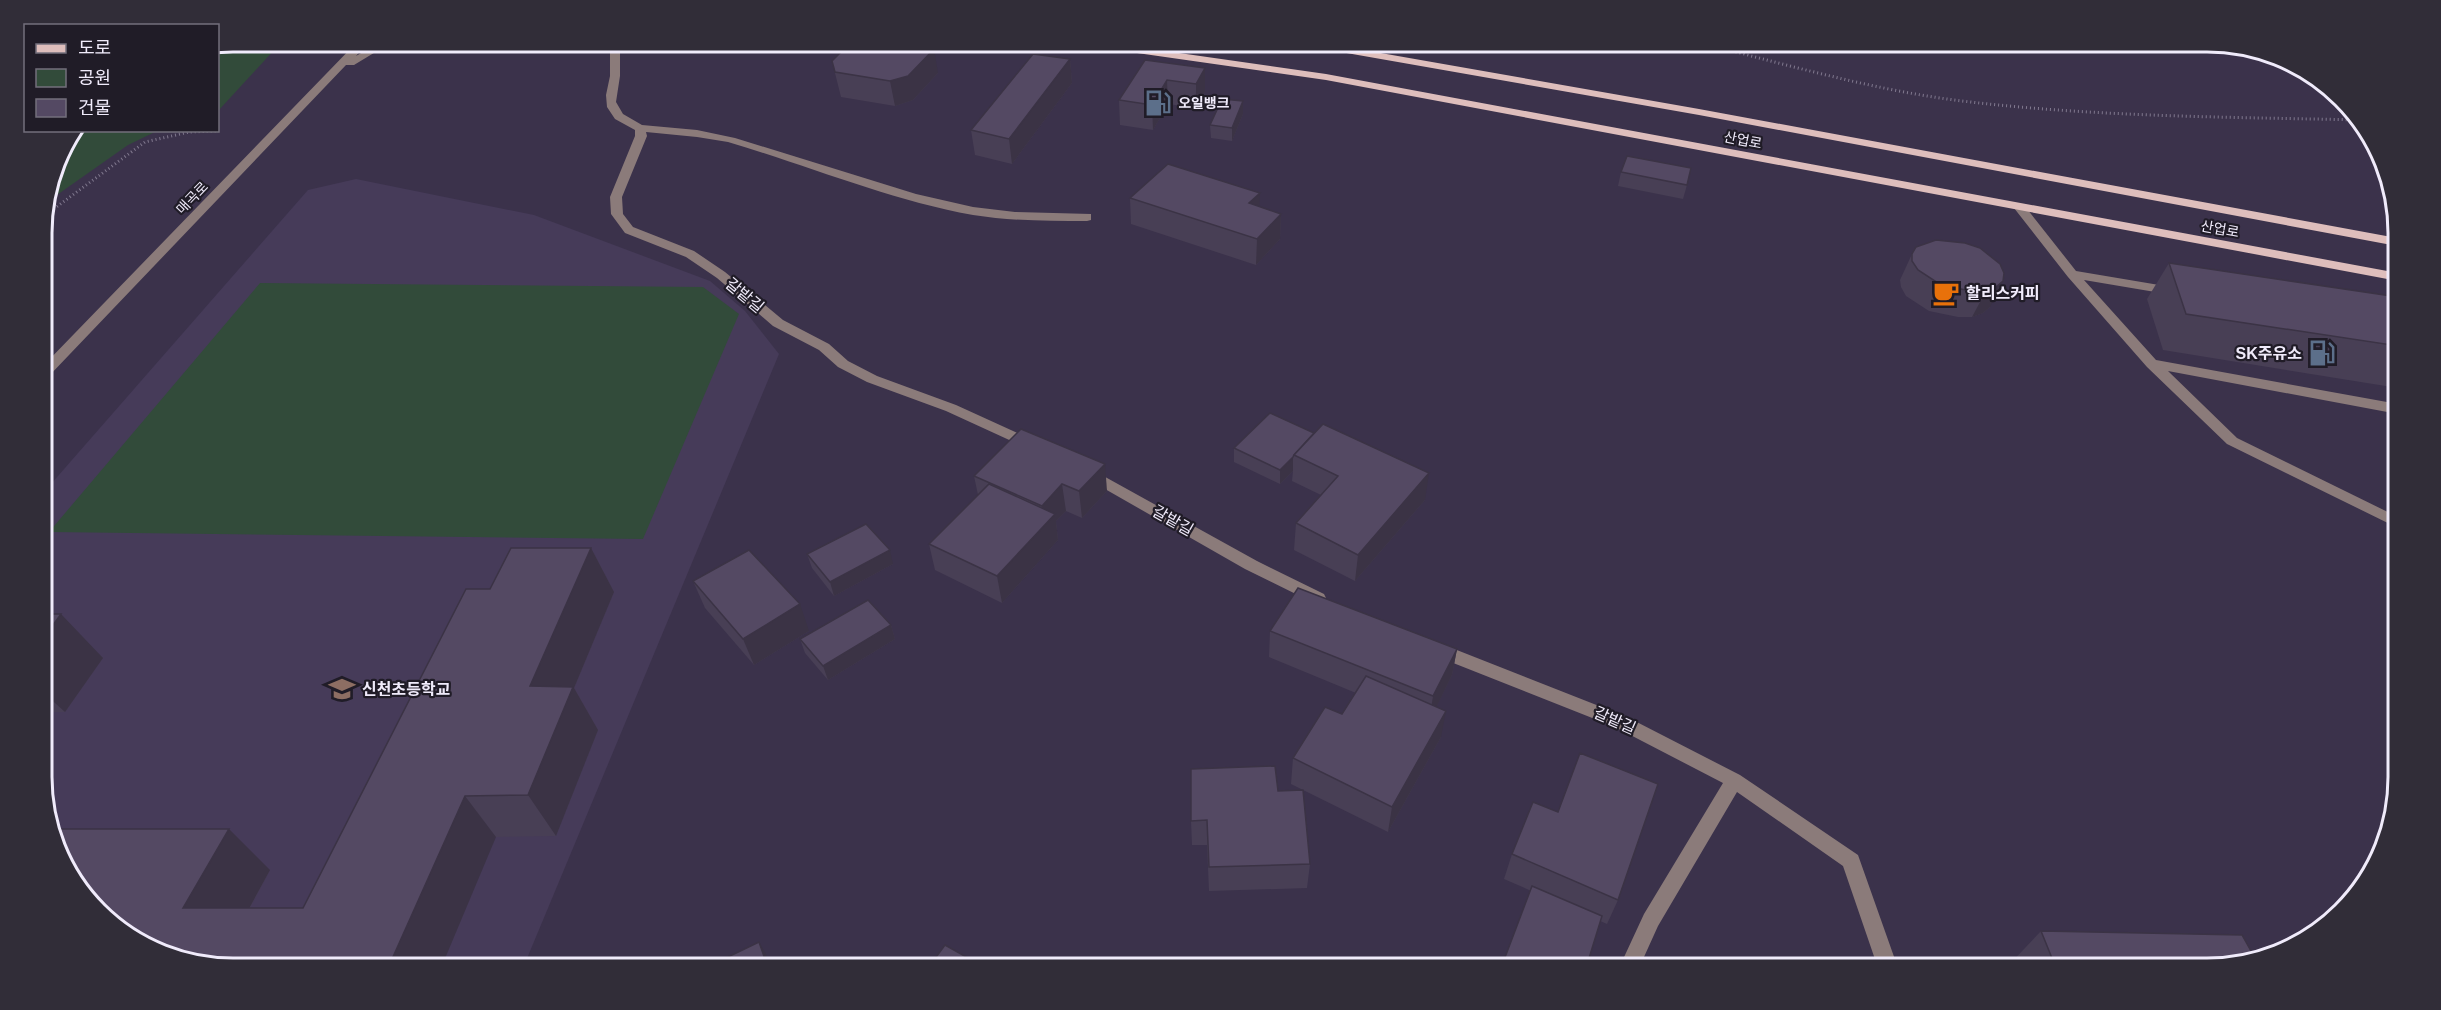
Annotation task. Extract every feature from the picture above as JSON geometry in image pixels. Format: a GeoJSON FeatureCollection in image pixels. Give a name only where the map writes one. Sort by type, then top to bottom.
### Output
{"type":"FeatureCollection","features":[{"type":"Feature","properties":{"kind":"main road","name":"산업로"},"geometry":{"type":"LineString","coordinates":[[1360,52],[1698,112],[2388,240]]}},
{"type":"Feature","properties":{"kind":"main road","name":"산업로"},"geometry":{"type":"LineString","coordinates":[[1155,53],[1326,77],[2388,275]]}},
{"type":"Feature","properties":{"kind":"street","name":"매곡로"},"geometry":{"type":"LineString","coordinates":[[53,364],[352,53]]}},
{"type":"Feature","properties":{"kind":"street"},"geometry":{"type":"LineString","coordinates":[[334,72],[368,53]]}},
{"type":"Feature","properties":{"kind":"street"},"geometry":{"type":"LineString","coordinates":[[613,53],[615,82],[610,102],[615,113],[624,121],[640,128],[699,133],[730,140],[903,193],[971,210],[1033,218],[1087,217]]}},
{"type":"Feature","properties":{"kind":"street","name":"갈밭길"},"geometry":{"type":"LineString","coordinates":[[640,128],[641,136],[616,197],[617,214],[629,230],[690,254],[721,275],[778,322],[824,347],[843,364],[872,379],[951,408],[1050,454]]}},
{"type":"Feature","properties":{"kind":"street"},"geometry":{"type":"LineString","coordinates":[[2020,208],[2072,274],[2152,364],[2232,441],[2388,518]]}},
{"type":"Feature","properties":{"kind":"street"},"geometry":{"type":"LineString","coordinates":[[2072,274],[2188,294]]}},
{"type":"Feature","properties":{"kind":"street"},"geometry":{"type":"LineString","coordinates":[[2152,364],[2388,407]]}},
{"type":"Feature","properties":{"kind":"street","name":"갈밭길"},"geometry":{"type":"LineString","coordinates":[[1079,469],[1251,565],[1335,606]]}},
{"type":"Feature","properties":{"kind":"street","name":"갈밭길"},"geometry":{"type":"LineString","coordinates":[[1421,644],[1621,722],[1734,780],[1851,861],[1884,957]]}},
{"type":"Feature","properties":{"kind":"street"},"geometry":{"type":"LineString","coordinates":[[1634,957],[1651,920],[1734,780]]}},
{"type":"Feature","properties":{"kind":"path"},"geometry":{"type":"LineString","coordinates":[[1737,52],[1908,93],[1961,101],[2099,111],[2348,120]]}},
{"type":"Feature","properties":{"kind":"path"},"geometry":{"type":"LineString","coordinates":[[55,208],[145,142],[189,132]]}},
{"type":"Feature","properties":{"kind":"shaded area","name":"신천초등학교"},"geometry":{"type":"Polygon","coordinates":[[[356,179],[534,215],[710,281],[745,311],[779,354],[527,958],[234,958],[204,955],[114,913],[83,877],[62,835],[56,812],[52,777],[53,482],[308,190],[356,179]]]}},
{"type":"Feature","properties":{"kind":"green space"},"geometry":{"type":"Polygon","coordinates":[[[219,53],[271,53],[219,110],[219,53]]]}},
{"type":"Feature","properties":{"kind":"green space"},"geometry":{"type":"Polygon","coordinates":[[[84,132],[155,132],[128,145],[57,195],[66,164],[84,132]]]}},
{"type":"Feature","properties":{"kind":"green space"},"geometry":{"type":"Polygon","coordinates":[[[260,283],[703,287],[739,314],[643,539],[52,532],[52,528],[260,283]]]}},
{"type":"Feature","properties":{"kind":"building"},"geometry":{"type":"Polygon","coordinates":[[[840,53],[930,53],[908,76],[890,81],[835,72],[832,61],[840,53]]]}},
{"type":"Feature","properties":{"kind":"building"},"geometry":{"type":"Polygon","coordinates":[[[1033,54],[1070,59],[1009,139],[971,130],[1033,54]]]}},
{"type":"Feature","properties":{"kind":"building"},"geometry":{"type":"Polygon","coordinates":[[[1145,60],[1205,68],[1196,84],[1167,80],[1152,105],[1119,100],[1145,60]]]}},
{"type":"Feature","properties":{"kind":"building"},"geometry":{"type":"Polygon","coordinates":[[[1222,99],[1243,101],[1232,128],[1210,125],[1222,99]]]}},
{"type":"Feature","properties":{"kind":"building"},"geometry":{"type":"Polygon","coordinates":[[[1627,156],[1691,168],[1687,185],[1621,172],[1627,156]]]}},
{"type":"Feature","properties":{"kind":"building"},"geometry":{"type":"Polygon","coordinates":[[[1168,164],[1260,193],[1249,203],[1281,214],[1257,239],[1130,198],[1168,164]]]}},
{"type":"Feature","properties":{"kind":"building"},"geometry":{"type":"Polygon","coordinates":[[[1936,240],[1965,243],[1980,248],[2000,264],[2004,273],[2003,281],[1986,291],[1971,291],[1941,285],[1918,270],[1912,261],[1912,254],[1916,247],[1936,240]]]}},
{"type":"Feature","properties":{"kind":"building"},"geometry":{"type":"Polygon","coordinates":[[[2169,263],[2388,296],[2388,344],[2186,314],[2169,263]]]}},
{"type":"Feature","properties":{"kind":"building"},"geometry":{"type":"Polygon","coordinates":[[[1270,413],[1314,433],[1280,470],[1234,448],[1270,413]]]}},
{"type":"Feature","properties":{"kind":"building"},"geometry":{"type":"Polygon","coordinates":[[[1323,424],[1429,473],[1358,555],[1296,523],[1338,476],[1294,455],[1323,424]]]}},
{"type":"Feature","properties":{"kind":"building"},"geometry":{"type":"Polygon","coordinates":[[[1021,429],[1105,464],[1079,491],[1062,484],[1042,506],[974,476],[1021,429]]]}},
{"type":"Feature","properties":{"kind":"building"},"geometry":{"type":"Polygon","coordinates":[[[989,484],[1055,514],[997,576],[929,544],[989,484]]]}},
{"type":"Feature","properties":{"kind":"building"},"geometry":{"type":"Polygon","coordinates":[[[866,524],[890,550],[830,582],[807,554],[866,524]]]}},
{"type":"Feature","properties":{"kind":"building"},"geometry":{"type":"Polygon","coordinates":[[[511,548],[591,548],[530,686],[573,687],[528,795],[465,796],[393,958],[234,958],[198,954],[153,939],[114,913],[97,896],[71,857],[60,829],[229,829],[183,908],[303,908],[466,589],[490,589],[511,548]]]}},
{"type":"Feature","properties":{"kind":"building"},"geometry":{"type":"Polygon","coordinates":[[[749,550],[800,604],[743,639],[693,581],[749,550]]]}},
{"type":"Feature","properties":{"kind":"building"},"geometry":{"type":"Polygon","coordinates":[[[1298,588],[1457,649],[1433,696],[1270,631],[1298,588]]]}},
{"type":"Feature","properties":{"kind":"building"},"geometry":{"type":"Polygon","coordinates":[[[868,600],[891,625],[823,666],[800,639],[868,600]]]}},
{"type":"Feature","properties":{"kind":"building"},"geometry":{"type":"Polygon","coordinates":[[[52,614],[61,614],[52,626],[52,614]]]}},
{"type":"Feature","properties":{"kind":"building"},"geometry":{"type":"Polygon","coordinates":[[[1366,676],[1446,711],[1392,807],[1293,758],[1325,707],[1342,714],[1366,676]]]}},
{"type":"Feature","properties":{"kind":"building"},"geometry":{"type":"Polygon","coordinates":[[[1580,753],[1658,784],[1618,900],[1512,854],[1533,802],[1558,812],[1580,753]]]}},
{"type":"Feature","properties":{"kind":"building"},"geometry":{"type":"Polygon","coordinates":[[[1275,766],[1278,791],[1303,790],[1310,864],[1209,867],[1207,820],[1191,821],[1191,769],[1275,766]]]}},
{"type":"Feature","properties":{"kind":"building"},"geometry":{"type":"Polygon","coordinates":[[[1532,886],[1602,916],[1589,957],[1505,957],[1532,886]]]}},
{"type":"Feature","properties":{"kind":"building"},"geometry":{"type":"Polygon","coordinates":[[[2041,931],[2242,935],[2251,952],[2219,957],[2052,957],[2041,931]]]}},
{"type":"Feature","properties":{"kind":"building"},"geometry":{"type":"Polygon","coordinates":[[[759,942],[764,958],[726,958],[759,942]]]}},
{"type":"Feature","properties":{"kind":"building"},"geometry":{"type":"Polygon","coordinates":[[[945,945],[968,958],[936,958],[945,945]]]}},
{"type":"Feature","properties":{"kind":"place","name":"오일뱅크"},"geometry":{"type":"Point","coordinates":[1158,103]}},
{"type":"Feature","properties":{"kind":"place","name":"할리스커피"},"geometry":{"type":"Point","coordinates":[1946,293]}},
{"type":"Feature","properties":{"kind":"place","name":"SK주유소"},"geometry":{"type":"Point","coordinates":[2322,353]}},
{"type":"Feature","properties":{"kind":"place","name":"신천초등학교"},"geometry":{"type":"Point","coordinates":[342,689]}}]}
